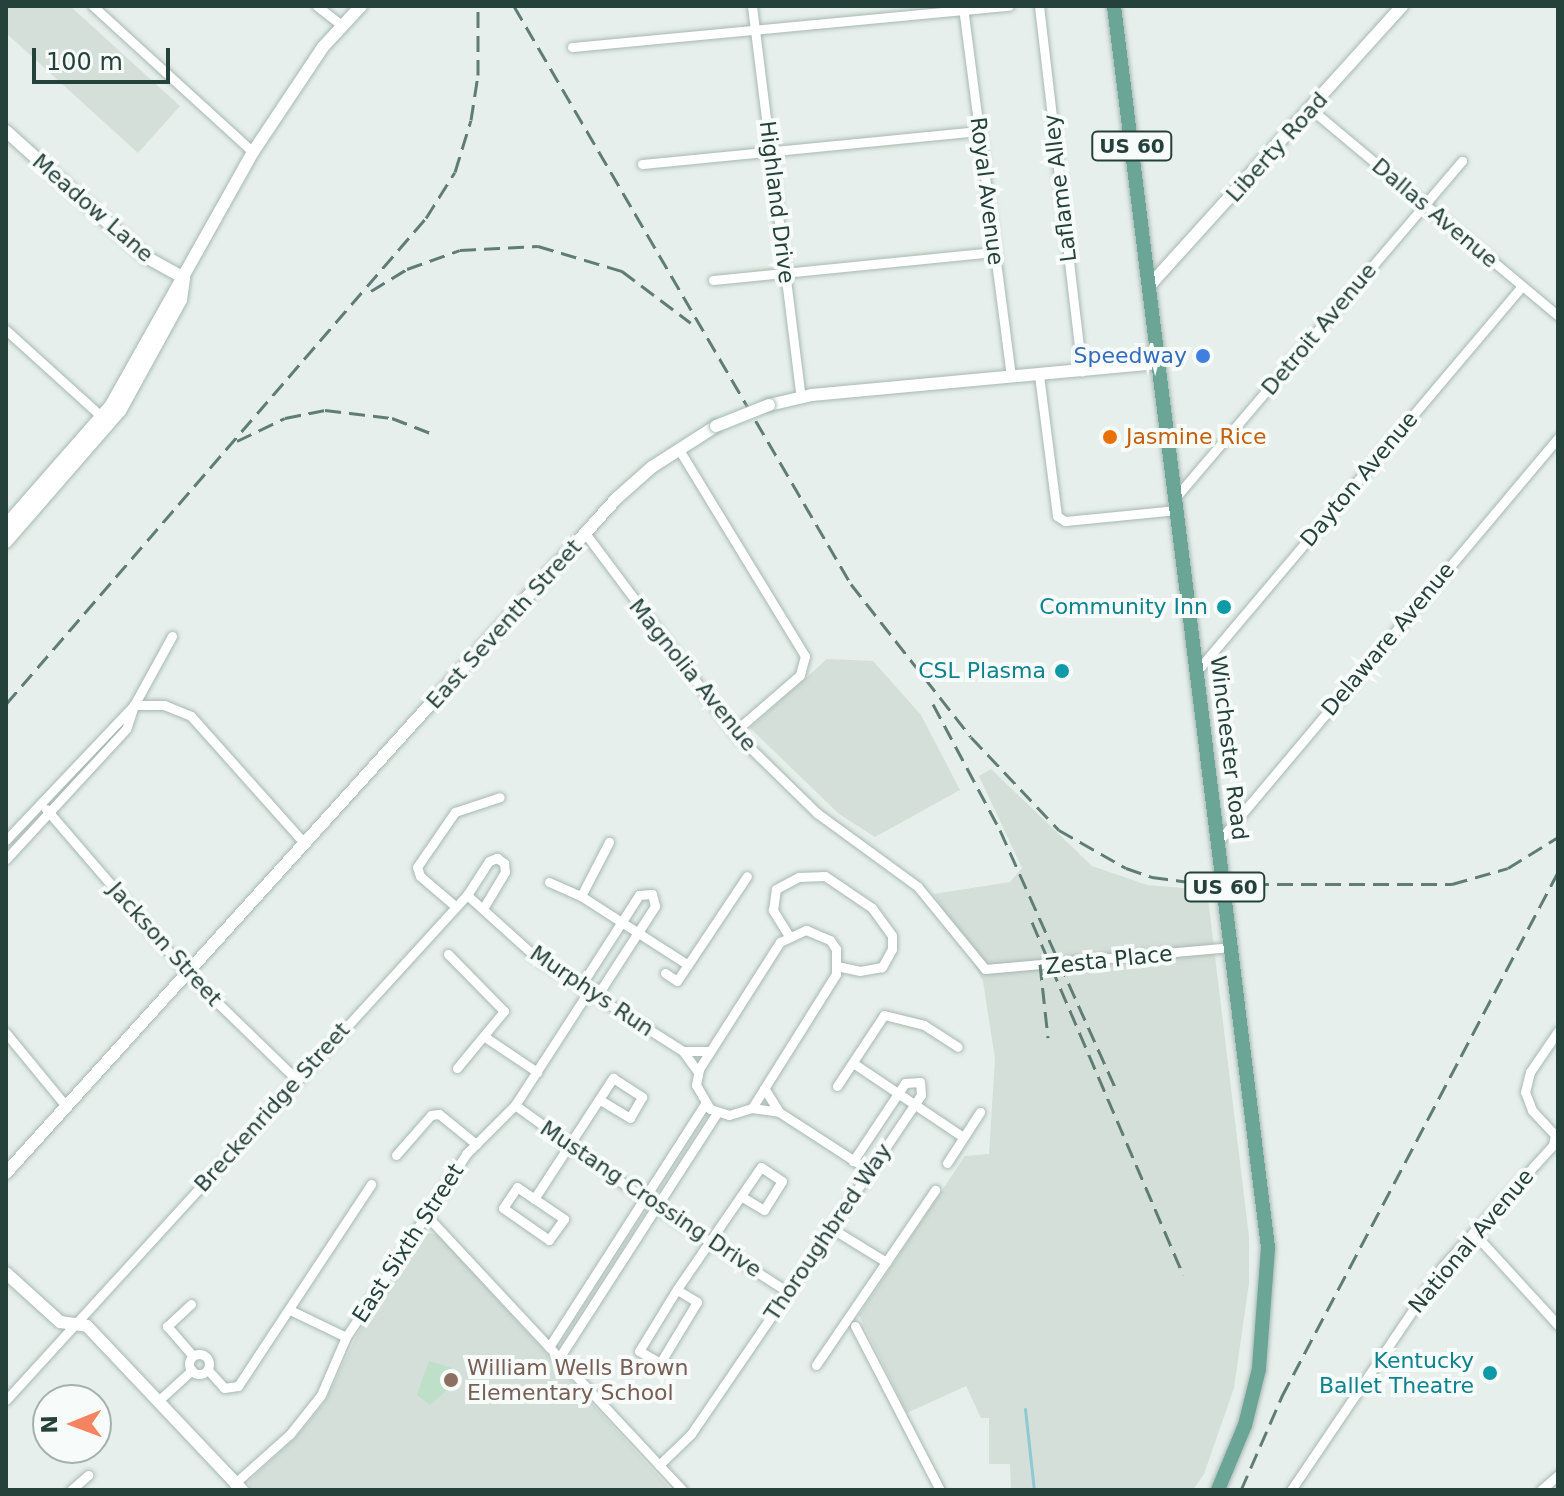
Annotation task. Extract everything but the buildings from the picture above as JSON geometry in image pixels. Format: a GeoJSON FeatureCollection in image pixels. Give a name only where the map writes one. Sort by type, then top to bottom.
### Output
{"type":"FeatureCollection","features":[{"type":"Feature","properties":{"kind":"main road","name":"Winchester Road"},"geometry":{"type":"LineString","coordinates":[[1114,6],[1265,1205],[1268,1283],[1259,1369],[1223,1488]]}},
{"type":"Feature","properties":{"kind":"street"},"geometry":{"type":"LineString","coordinates":[[93,6],[253,152]]}},
{"type":"Feature","properties":{"kind":"street"},"geometry":{"type":"LineString","coordinates":[[317,6],[341,25]]}},
{"type":"Feature","properties":{"kind":"street"},"geometry":{"type":"LineString","coordinates":[[7,534],[106,421],[253,152],[341,25],[361,6]]}},
{"type":"Feature","properties":{"kind":"street","name":"Highland Drive"},"geometry":{"type":"LineString","coordinates":[[752,6],[801,397]]}},
{"type":"Feature","properties":{"kind":"street"},"geometry":{"type":"LineString","coordinates":[[572,47],[1009,6]]}},
{"type":"Feature","properties":{"kind":"street","name":"Laflame Alley"},"geometry":{"type":"LineString","coordinates":[[1039,6],[1082,371]]}},
{"type":"Feature","properties":{"kind":"street","name":"Liberty Road"},"geometry":{"type":"LineString","coordinates":[[1150,285],[1312,110],[1402,6]]}},
{"type":"Feature","properties":{"kind":"street","name":"Royal Avenue"},"geometry":{"type":"LineString","coordinates":[[964,8],[1011,376]]}},
{"type":"Feature","properties":{"kind":"street","name":"Dallas Avenue"},"geometry":{"type":"LineString","coordinates":[[1312,110],[1558,316]]}},
{"type":"Feature","properties":{"kind":"street","name":"Meadow Lane"},"geometry":{"type":"LineString","coordinates":[[6,131],[146,257],[184,278]]}},
{"type":"Feature","properties":{"kind":"street"},"geometry":{"type":"LineString","coordinates":[[642,164],[979,131]]}},
{"type":"Feature","properties":{"kind":"street","name":"Detroit Avenue"},"geometry":{"type":"LineString","coordinates":[[1176,504],[1462,161]]}},
{"type":"Feature","properties":{"kind":"street"},"geometry":{"type":"LineString","coordinates":[[713,280],[995,252]]}},
{"type":"Feature","properties":{"kind":"street","name":"Dayton Avenue"},"geometry":{"type":"LineString","coordinates":[[1197,671],[1522,286]]}},
{"type":"Feature","properties":{"kind":"street"},"geometry":{"type":"LineString","coordinates":[[6,330],[106,421]]}},
{"type":"Feature","properties":{"kind":"street","name":"East Seventh Street"},"geometry":{"type":"LineString","coordinates":[[6,1173],[585,533],[634,481],[678,448],[716,426],[769,405],[801,397],[1160,363]]}},
{"type":"Feature","properties":{"kind":"street"},"geometry":{"type":"LineString","coordinates":[[1039,375],[1055,513],[1065,521],[1176,504]]}},
{"type":"Feature","properties":{"kind":"street","name":"Delaware Avenue"},"geometry":{"type":"LineString","coordinates":[[1219,841],[1558,438]]}},
{"type":"Feature","properties":{"kind":"street"},"geometry":{"type":"LineString","coordinates":[[678,448],[805,656],[800,675],[734,732]]}},
{"type":"Feature","properties":{"kind":"street","name":"Magnolia Avenue"},"geometry":{"type":"LineString","coordinates":[[585,533],[734,732],[817,813],[918,887],[985,969]]}},
{"type":"Feature","properties":{"kind":"street"},"geometry":{"type":"LineString","coordinates":[[6,840],[134,705],[172,636]]}},
{"type":"Feature","properties":{"kind":"street"},"geometry":{"type":"LineString","coordinates":[[134,705],[164,705],[191,716],[304,843]]}},
{"type":"Feature","properties":{"kind":"street"},"geometry":{"type":"LineString","coordinates":[[6,859],[130,724],[134,705]]}},
{"type":"Feature","properties":{"kind":"street"},"geometry":{"type":"LineString","coordinates":[[455,906],[420,876],[417,867],[455,812],[500,797]]}},
{"type":"Feature","properties":{"kind":"street","name":"Jackson Street"},"geometry":{"type":"LineString","coordinates":[[41,802],[186,972],[296,1079]]}},
{"type":"Feature","properties":{"kind":"street"},"geometry":{"type":"LineString","coordinates":[[581,896],[609,842]]}},
{"type":"Feature","properties":{"kind":"street","name":"Breckenridge Street"},"geometry":{"type":"LineString","coordinates":[[6,1400],[467,895],[489,861],[500,860],[505,872],[484,907]]}},
{"type":"Feature","properties":{"kind":"street"},"geometry":{"type":"LineString","coordinates":[[665,973],[677,981],[747,876]]}},
{"type":"Feature","properties":{"kind":"street"},"geometry":{"type":"LineString","coordinates":[[789,936],[773,910],[776,889],[799,877],[825,876],[872,908],[892,936],[892,949],[882,967],[860,971],[837,966]]}},
{"type":"Feature","properties":{"kind":"street"},"geometry":{"type":"LineString","coordinates":[[549,882],[581,896],[688,965]]}},
{"type":"Feature","properties":{"kind":"street","name":"East Sixth Street"},"geometry":{"type":"LineString","coordinates":[[235,1488],[290,1434],[321,1395],[346,1337],[426,1215],[476,1144],[515,1105],[588,992],[602,988],[655,906],[652,894],[639,895],[585,979],[588,992]]}},
{"type":"Feature","properties":{"kind":"street","name":"Murphys Run"},"geometry":{"type":"LineString","coordinates":[[467,895],[484,907],[539,960],[683,1051],[701,1068]]}},
{"type":"Feature","properties":{"kind":"street"},"geometry":{"type":"LineString","coordinates":[[806,930],[819,933],[836,949],[837,966],[755,1103],[738,1114],[717,1113],[705,1104],[696,1085],[701,1068],[789,936],[806,930]]}},
{"type":"Feature","properties":{"kind":"street","name":"Zesta Place"},"geometry":{"type":"LineString","coordinates":[[985,969],[1233,947]]}},
{"type":"Feature","properties":{"kind":"street"},"geometry":{"type":"LineString","coordinates":[[448,954],[504,1011],[457,1068]]}},
{"type":"Feature","properties":{"kind":"street"},"geometry":{"type":"LineString","coordinates":[[837,1086],[884,1015],[924,1025],[958,1047]]}},
{"type":"Feature","properties":{"kind":"street","name":"National Avenue"},"geometry":{"type":"LineString","coordinates":[[1291,1490],[1411,1310],[1473,1232],[1551,1148],[1556,1136],[1532,1110],[1525,1092],[1530,1072],[1558,1031]]}},
{"type":"Feature","properties":{"kind":"street"},"geometry":{"type":"LineString","coordinates":[[6,1033],[66,1106]]}},
{"type":"Feature","properties":{"kind":"street"},"geometry":{"type":"LineString","coordinates":[[485,1037],[537,1072]]}},
{"type":"Feature","properties":{"kind":"street"},"geometry":{"type":"LineString","coordinates":[[683,1051],[710,1051]]}},
{"type":"Feature","properties":{"kind":"street"},"geometry":{"type":"LineString","coordinates":[[853,1063],[963,1137]]}},
{"type":"Feature","properties":{"kind":"street"},"geometry":{"type":"LineString","coordinates":[[534,1199],[613,1078],[642,1097],[630,1118],[600,1100]]}},
{"type":"Feature","properties":{"kind":"street"},"geometry":{"type":"LineString","coordinates":[[898,1094],[908,1080],[920,1082],[922,1091],[915,1104]]}},
{"type":"Feature","properties":{"kind":"street"},"geometry":{"type":"LineString","coordinates":[[764,1088],[779,1112]]}},
{"type":"Feature","properties":{"kind":"street","name":"Thoroughbred Way"},"geometry":{"type":"LineString","coordinates":[[853,1161],[898,1094]]}},
{"type":"Feature","properties":{"kind":"street"},"geometry":{"type":"LineString","coordinates":[[755,1103],[779,1112],[870,1171]]}},
{"type":"Feature","properties":{"kind":"street"},"geometry":{"type":"LineString","coordinates":[[549,1347],[705,1104]]}},
{"type":"Feature","properties":{"kind":"street","name":"Thoroughbred Way"},"geometry":{"type":"LineString","coordinates":[[659,1465],[691,1434],[915,1104]]}},
{"type":"Feature","properties":{"kind":"street","name":"Mustang Crossing Drive"},"geometry":{"type":"LineString","coordinates":[[515,1105],[656,1207],[788,1292]]}},
{"type":"Feature","properties":{"kind":"street"},"geometry":{"type":"LineString","coordinates":[[947,1163],[980,1112]]}},
{"type":"Feature","properties":{"kind":"street"},"geometry":{"type":"LineString","coordinates":[[559,1358],[717,1113]]}},
{"type":"Feature","properties":{"kind":"street"},"geometry":{"type":"LineString","coordinates":[[396,1155],[431,1115],[439,1114],[476,1144]]}},
{"type":"Feature","properties":{"kind":"street"},"geometry":{"type":"LineString","coordinates":[[679,1291],[697,1302],[660,1363],[639,1351],[741,1196],[761,1167],[782,1181],[764,1210],[741,1196]]}},
{"type":"Feature","properties":{"kind":"street"},"geometry":{"type":"LineString","coordinates":[[191,1304],[167,1326],[192,1355],[205,1357],[208,1370],[224,1388],[233,1389],[292,1311],[371,1184]]}},
{"type":"Feature","properties":{"kind":"street"},"geometry":{"type":"LineString","coordinates":[[517,1187],[534,1199],[564,1219],[549,1240],[503,1208],[517,1187]]}},
{"type":"Feature","properties":{"kind":"street"},"geometry":{"type":"LineString","coordinates":[[816,1365],[935,1190]]}},
{"type":"Feature","properties":{"kind":"street"},"geometry":{"type":"LineString","coordinates":[[426,1215],[682,1490]]}},
{"type":"Feature","properties":{"kind":"street"},"geometry":{"type":"LineString","coordinates":[[831,1228],[886,1262]]}},
{"type":"Feature","properties":{"kind":"street"},"geometry":{"type":"LineString","coordinates":[[1473,1232],[1558,1325]]}},
{"type":"Feature","properties":{"kind":"street"},"geometry":{"type":"LineString","coordinates":[[6,1273],[60,1322],[87,1326],[235,1488]]}},
{"type":"Feature","properties":{"kind":"street"},"geometry":{"type":"LineString","coordinates":[[292,1311],[346,1337]]}},
{"type":"Feature","properties":{"kind":"street"},"geometry":{"type":"LineString","coordinates":[[855,1326],[940,1490]]}},
{"type":"Feature","properties":{"kind":"street"},"geometry":{"type":"LineString","coordinates":[[192,1355],[192,1370]]}},
{"type":"Feature","properties":{"kind":"street"},"geometry":{"type":"LineString","coordinates":[[158,1401],[192,1370],[208,1370]]}},
{"type":"Feature","properties":{"kind":"street"},"geometry":{"type":"LineString","coordinates":[[71,1490],[88,1475]]}},
{"type":"Feature","properties":{"kind":"street"},"geometry":{"type":"LineString","coordinates":[[1541,1490],[1558,1475]]}},
{"type":"Feature","properties":{"kind":"shaded area"},"geometry":{"type":"Polygon","coordinates":[[[6,6],[70,6],[180,106],[138,153],[6,33],[6,6]]]}},
{"type":"Feature","properties":{"kind":"shaded area"},"geometry":{"type":"Polygon","coordinates":[[[827,659],[873,661],[921,715],[960,790],[875,837],[839,814],[750,728],[827,659]]]}},
{"type":"Feature","properties":{"kind":"shaded area"},"geometry":{"type":"Polygon","coordinates":[[[991,769],[1092,866],[1147,885],[1207,890],[1249,1237],[1249,1283],[1234,1388],[1204,1474],[1193,1490],[1011,1490],[1010,1464],[989,1464],[989,1418],[981,1418],[966,1386],[907,1413],[859,1315],[965,1156],[989,1154],[995,1059],[983,981],[934,894],[1010,882],[1022,868],[979,776],[991,769]]]}},
{"type":"Feature","properties":{"kind":"shaded area","name":"William Wells Brown Elementary School"},"geometry":{"type":"Polygon","coordinates":[[[423,1232],[438,1235],[671,1490],[250,1490],[249,1481],[297,1436],[326,1400],[357,1335],[423,1232]]]}},
{"type":"Feature","properties":{"kind":"green space"},"geometry":{"type":"Polygon","coordinates":[[[429,1361],[452,1368],[446,1391],[430,1405],[417,1395],[429,1361]]]}},
{"type":"Feature","properties":{"kind":"waterway"},"geometry":{"type":"LineString","coordinates":[[1025,1409],[1034,1490]]}},
{"type":"Feature","properties":{"kind":"railway"},"geometry":{"type":"LineString","coordinates":[[6,704],[426,218],[455,172],[471,120],[478,75],[478,6]]}},
{"type":"Feature","properties":{"kind":"railway"},"geometry":{"type":"LineString","coordinates":[[514,6],[851,584],[971,737],[1059,830],[1126,868],[1152,877],[1205,884],[1452,884],[1508,868],[1558,837]]}},
{"type":"Feature","properties":{"kind":"railway"},"geometry":{"type":"LineString","coordinates":[[371,291],[407,269],[460,250],[538,246],[622,271],[691,323]]}},
{"type":"Feature","properties":{"kind":"railway"},"geometry":{"type":"LineString","coordinates":[[237,441],[285,418],[325,410],[392,418],[433,434]]}},
{"type":"Feature","properties":{"kind":"railway"},"geometry":{"type":"LineString","coordinates":[[933,704],[1000,830],[1115,1087]]}},
{"type":"Feature","properties":{"kind":"railway"},"geometry":{"type":"LineString","coordinates":[[1241,1490],[1282,1396],[1558,872]]}},
{"type":"Feature","properties":{"kind":"railway"},"geometry":{"type":"LineString","coordinates":[[1032,922],[1183,1275]]}},
{"type":"Feature","properties":{"kind":"railway"},"geometry":{"type":"LineString","coordinates":[[1040,964],[1048,1038]]}},
{"type":"Feature","properties":{"kind":"place","name":"Speedway"},"geometry":{"type":"Point","coordinates":[1203,356]}},
{"type":"Feature","properties":{"kind":"place","name":"Jasmine Rice"},"geometry":{"type":"Point","coordinates":[1110,437]}},
{"type":"Feature","properties":{"kind":"place","name":"Community Inn"},"geometry":{"type":"Point","coordinates":[1224,607]}},
{"type":"Feature","properties":{"kind":"place","name":"CSL Plasma"},"geometry":{"type":"Point","coordinates":[1062,671]}},
{"type":"Feature","properties":{"kind":"place","name":"Kentucky Ballet Theatre"},"geometry":{"type":"Point","coordinates":[1490,1373]}},
{"type":"Feature","properties":{"kind":"place","name":"William Wells Brown Elementary School"},"geometry":{"type":"Point","coordinates":[451,1380]}}]}
